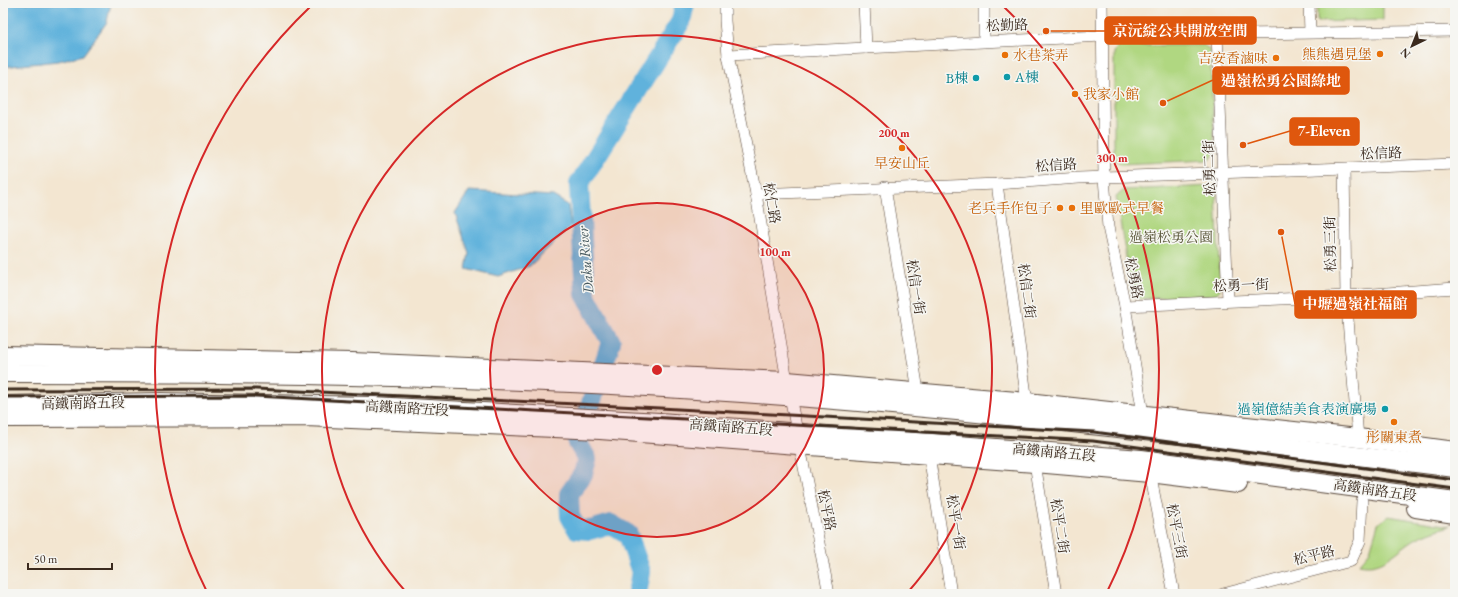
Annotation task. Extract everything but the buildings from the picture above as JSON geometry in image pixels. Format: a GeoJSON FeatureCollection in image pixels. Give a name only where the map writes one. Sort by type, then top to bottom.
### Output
{"type":"FeatureCollection","features":[{"type":"Feature","properties":{"kind":"main road","name":"高鐵南路五段"},"geometry":{"type":"LineString","coordinates":[[3,355],[352,362],[789,389],[1133,428],[1455,468]]}},
{"type":"Feature","properties":{"kind":"main road"},"geometry":{"type":"LineString","coordinates":[[291,374],[352,362]]}},
{"type":"Feature","properties":{"kind":"main road","name":"高鐵南路五段"},"geometry":{"type":"LineString","coordinates":[[3,373],[291,374],[645,387],[918,391],[1358,438],[1455,451]]}},
{"type":"Feature","properties":{"kind":"main road","name":"高鐵南路五段"},"geometry":{"type":"LineString","coordinates":[[3,404],[161,402],[374,406],[652,421],[929,455],[1150,473],[1362,500],[1455,514]]}},
{"type":"Feature","properties":{"kind":"main road"},"geometry":{"type":"LineString","coordinates":[[48,404],[112,417]]}},
{"type":"Feature","properties":{"kind":"main road"},"geometry":{"type":"LineString","coordinates":[[306,418],[374,406]]}},
{"type":"Feature","properties":{"kind":"main road","name":"高鐵南路五段"},"geometry":{"type":"LineString","coordinates":[[3,418],[306,418],[798,439],[1141,459],[1455,501]]}},
{"type":"Feature","properties":{"kind":"street","name":"松仁路"},"geometry":{"type":"LineString","coordinates":[[725,3],[728,56],[756,194],[798,439]]}},
{"type":"Feature","properties":{"kind":"street"},"geometry":{"type":"LineString","coordinates":[[864,3],[866,48]]}},
{"type":"Feature","properties":{"kind":"street"},"geometry":{"type":"LineString","coordinates":[[984,3],[984,41]]}},
{"type":"Feature","properties":{"kind":"street","name":"松勇路"},"geometry":{"type":"LineString","coordinates":[[1102,3],[1104,178],[1108,227],[1125,306],[1143,414]]}},
{"type":"Feature","properties":{"kind":"street"},"geometry":{"type":"LineString","coordinates":[[1309,3],[1310,32]]}},
{"type":"Feature","properties":{"kind":"street","name":"松勤路"},"geometry":{"type":"LineString","coordinates":[[728,56],[984,41],[1102,36],[1455,31]]}},
{"type":"Feature","properties":{"kind":"street","name":"松勇二街"},"geometry":{"type":"LineString","coordinates":[[1217,34],[1224,174],[1228,300]]}},
{"type":"Feature","properties":{"kind":"street","name":"松信路"},"geometry":{"type":"LineString","coordinates":[[756,194],[884,187],[997,184],[1079,178],[1224,174],[1455,164]]}},
{"type":"Feature","properties":{"kind":"street","name":"松勇三街"},"geometry":{"type":"LineString","coordinates":[[1344,169],[1346,296],[1358,438]]}},
{"type":"Feature","properties":{"kind":"street","name":"松信二街"},"geometry":{"type":"LineString","coordinates":[[997,184],[1027,402]]}},
{"type":"Feature","properties":{"kind":"street","name":"松信一街"},"geometry":{"type":"LineString","coordinates":[[884,187],[918,391]]}},
{"type":"Feature","properties":{"kind":"street","name":"松勇一街"},"geometry":{"type":"LineString","coordinates":[[1125,306],[1228,300],[1346,296],[1455,288]]}},
{"type":"Feature","properties":{"kind":"street","name":"松平路"},"geometry":{"type":"LineString","coordinates":[[798,439],[829,594]]}},
{"type":"Feature","properties":{"kind":"street","name":"松平一街"},"geometry":{"type":"LineString","coordinates":[[929,455],[952,594]]}},
{"type":"Feature","properties":{"kind":"street","name":"松平二街"},"geometry":{"type":"LineString","coordinates":[[1035,463],[1056,594]]}},
{"type":"Feature","properties":{"kind":"street","name":"松平三街"},"geometry":{"type":"LineString","coordinates":[[1150,473],[1174,594]]}},
{"type":"Feature","properties":{"kind":"street","name":"松平路"},"geometry":{"type":"LineString","coordinates":[[1224,594],[1351,561],[1360,541],[1362,500]]}},
{"type":"Feature","properties":{"kind":"green space"},"geometry":{"type":"Polygon","coordinates":[[[1317,3],[1383,3],[1383,20],[1317,22],[1317,3]]]}},
{"type":"Feature","properties":{"kind":"green space"},"geometry":{"type":"Polygon","coordinates":[[[1204,45],[1210,51],[1215,154],[1209,160],[1121,164],[1114,158],[1114,52],[1120,46],[1204,45]]]}},
{"type":"Feature","properties":{"kind":"green space","name":"過嶺松勇公園"},"geometry":{"type":"Polygon","coordinates":[[[1211,186],[1216,192],[1220,290],[1215,295],[1140,299],[1132,294],[1116,197],[1124,190],[1211,186]]]}},
{"type":"Feature","properties":{"kind":"green space"},"geometry":{"type":"Polygon","coordinates":[[[1388,516],[1450,526],[1417,538],[1390,557],[1376,564],[1359,564],[1370,551],[1378,524],[1388,516]]]}},
{"type":"Feature","properties":{"kind":"water"},"geometry":{"type":"Polygon","coordinates":[[[3,3],[111,3],[107,22],[83,55],[58,61],[3,67],[3,3]]]}},
{"type":"Feature","properties":{"kind":"water"},"geometry":{"type":"Polygon","coordinates":[[[469,191],[553,196],[568,205],[571,226],[530,266],[498,277],[466,269],[469,253],[455,213],[469,191]]]}},
{"type":"Feature","properties":{"kind":"waterway","name":"Daku River"},"geometry":{"type":"LineString","coordinates":[[637,594],[641,572],[628,534],[611,524],[590,530],[577,529],[570,516],[569,494],[583,474],[587,459],[578,443],[611,342],[585,294],[579,184],[681,21],[685,3]]}},
{"type":"Feature","properties":{"kind":"railway"},"geometry":{"type":"LineString","coordinates":[[3,390],[256,389],[660,408],[1094,432],[1455,480]]}},
{"type":"Feature","properties":{"kind":"railway"},"geometry":{"type":"LineString","coordinates":[[3,397],[256,396],[1093,441],[1455,489]]}},
{"type":"Feature","properties":{"kind":"place","name":"京沅綻公共開放空間"},"geometry":{"type":"Point","coordinates":[1046,31]}},
{"type":"Feature","properties":{"kind":"place","name":"熊熊遇見堡"},"geometry":{"type":"Point","coordinates":[1380,54]}},
{"type":"Feature","properties":{"kind":"place","name":"水巷茶弄"},"geometry":{"type":"Point","coordinates":[1005,55]}},
{"type":"Feature","properties":{"kind":"place","name":"吉安香滷味"},"geometry":{"type":"Point","coordinates":[1276,58]}},
{"type":"Feature","properties":{"kind":"place","name":"A棟"},"geometry":{"type":"Point","coordinates":[1007,77]}},
{"type":"Feature","properties":{"kind":"place","name":"B棟"},"geometry":{"type":"Point","coordinates":[976,78]}},
{"type":"Feature","properties":{"kind":"place","name":"我家小館"},"geometry":{"type":"Point","coordinates":[1075,94]}},
{"type":"Feature","properties":{"kind":"place","name":"過嶺松勇公園綠地"},"geometry":{"type":"Point","coordinates":[1163,103]}},
{"type":"Feature","properties":{"kind":"place","name":"7-Eleven"},"geometry":{"type":"Point","coordinates":[1243,145]}},
{"type":"Feature","properties":{"kind":"place","name":"早安山丘"},"geometry":{"type":"Point","coordinates":[902,148]}},
{"type":"Feature","properties":{"kind":"place","name":"老兵手作包子"},"geometry":{"type":"Point","coordinates":[1060,208]}},
{"type":"Feature","properties":{"kind":"place","name":"里歐歐式早餐"},"geometry":{"type":"Point","coordinates":[1072,208]}},
{"type":"Feature","properties":{"kind":"place","name":"中壢過嶺社福館"},"geometry":{"type":"Point","coordinates":[1281,232]}},
{"type":"Feature","properties":{"kind":"place","name":"過嶺億結美食表演廣場"},"geometry":{"type":"Point","coordinates":[1385,409]}},
{"type":"Feature","properties":{"kind":"place","name":"彤關東煮"},"geometry":{"type":"Point","coordinates":[1394,422]}}]}
